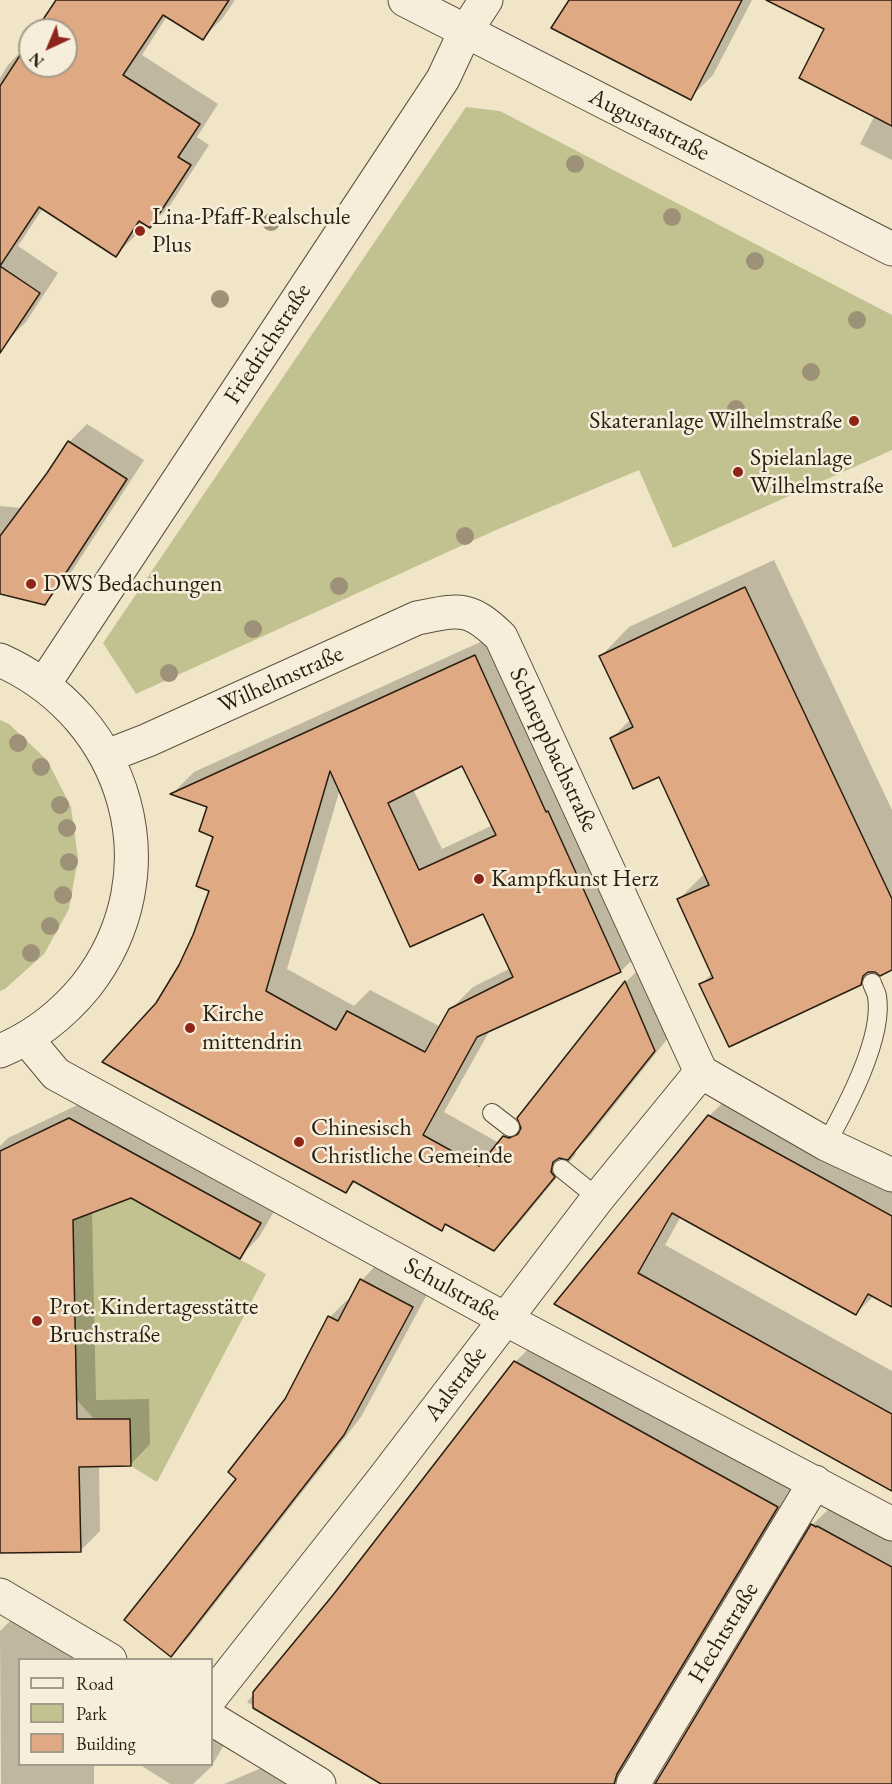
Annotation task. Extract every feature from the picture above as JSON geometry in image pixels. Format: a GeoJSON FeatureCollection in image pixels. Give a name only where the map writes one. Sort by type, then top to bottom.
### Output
{"type":"FeatureCollection","features":[{"type":"Feature","properties":{"kind":"street","name":"Augustastraße"},"geometry":{"type":"LineString","coordinates":[[405,0],[892,249]]}},
{"type":"Feature","properties":{"kind":"street","name":"Friedrichstraße"},"geometry":{"type":"LineString","coordinates":[[44,684],[443,79],[465,32],[486,0]]}},
{"type":"Feature","properties":{"kind":"street","name":"Wilhelmstraße"},"geometry":{"type":"LineString","coordinates":[[107,756],[148,741],[417,618],[458,610]]}},
{"type":"Feature","properties":{"kind":"street","name":"Schneppbachstraße"},"geometry":{"type":"LineString","coordinates":[[458,610],[484,620],[501,637],[700,1072]]}},
{"type":"Feature","properties":{"kind":"street"},"geometry":{"type":"LineString","coordinates":[[0,660],[19,668],[44,684],[80,716],[107,756],[120,786],[128,817],[131,850],[130,882],[123,914],[107,954],[96,973],[76,998],[52,1020],[13,1045]]}},
{"type":"Feature","properties":{"kind":"street","name":"Schulstraße"},"geometry":{"type":"LineString","coordinates":[[13,1045],[56,1074],[505,1319],[892,1524]]}},
{"type":"Feature","properties":{"kind":"street"},"geometry":{"type":"LineString","coordinates":[[700,1072],[826,1144],[892,1175]]}},
{"type":"Feature","properties":{"kind":"street","name":"Aalstraße"},"geometry":{"type":"LineString","coordinates":[[213,1695],[381,1482],[598,1198],[700,1072]]}},
{"type":"Feature","properties":{"kind":"street","name":"Hechtstraße"},"geometry":{"type":"LineString","coordinates":[[633,1784],[815,1482]]}},
{"type":"Feature","properties":{"kind":"street"},"geometry":{"type":"LineString","coordinates":[[0,1595],[108,1658]]}},
{"type":"Feature","properties":{"kind":"street"},"geometry":{"type":"LineString","coordinates":[[213,1720],[319,1784]]}},
{"type":"Feature","properties":{"kind":"lane"},"geometry":{"type":"LineString","coordinates":[[826,1144],[866,1065],[876,1023],[877,996],[872,982]]}},
{"type":"Feature","properties":{"kind":"lane"},"geometry":{"type":"LineString","coordinates":[[492,1113],[510,1127]]}},
{"type":"Feature","properties":{"kind":"lane"},"geometry":{"type":"LineString","coordinates":[[562,1168],[598,1198]]}},
{"type":"Feature","properties":{"kind":"green space"},"geometry":{"type":"Polygon","coordinates":[[[466,107],[500,111],[892,315],[892,450],[673,548],[639,470],[496,530],[136,694],[103,643],[466,107]]]}},
{"type":"Feature","properties":{"kind":"green space"},"geometry":{"type":"Polygon","coordinates":[[[0,720],[9,724],[47,760],[71,807],[78,858],[69,909],[44,954],[0,991],[0,720]]]}},
{"type":"Feature","properties":{"kind":"green space"},"geometry":{"type":"Polygon","coordinates":[[[131,1198],[266,1274],[157,1482],[131,1466],[130,1419],[94,1419],[76,1399],[73,1220],[131,1198]]]}},
{"type":"Feature","properties":{"kind":"building"},"geometry":{"type":"Polygon","coordinates":[[[56,0],[229,0],[203,40],[163,15],[123,75],[200,124],[178,157],[191,165],[150,228],[139,221],[116,257],[39,207],[0,266],[0,86],[18,58],[18,78],[78,78],[78,18],[44,18],[56,0]]]}},
{"type":"Feature","properties":{"kind":"building"},"geometry":{"type":"Polygon","coordinates":[[[569,0],[742,0],[691,100],[551,28],[569,0]]]}},
{"type":"Feature","properties":{"kind":"building"},"geometry":{"type":"Polygon","coordinates":[[[766,0],[892,0],[892,126],[799,78],[824,29],[766,0]]]}},
{"type":"Feature","properties":{"kind":"building"},"geometry":{"type":"Polygon","coordinates":[[[0,266],[40,293],[0,353],[0,266]]]}},
{"type":"Feature","properties":{"kind":"building"},"geometry":{"type":"Polygon","coordinates":[[[68,441],[127,479],[45,605],[0,594],[0,536],[68,441]]]}},
{"type":"Feature","properties":{"kind":"building"},"geometry":{"type":"Polygon","coordinates":[[[745,587],[892,899],[892,970],[880,976],[875,972],[868,972],[863,976],[861,985],[729,1047],[699,984],[713,978],[677,899],[709,885],[659,777],[633,789],[610,738],[633,727],[599,656],[745,587]]]}},
{"type":"Feature","properties":{"kind":"building"},"geometry":{"type":"Polygon","coordinates":[[[475,655],[621,972],[477,1037],[423,1135],[479,1166],[503,1136],[509,1138],[518,1134],[521,1128],[517,1118],[625,981],[655,1051],[568,1160],[559,1158],[553,1162],[551,1172],[555,1177],[494,1251],[445,1224],[442,1231],[353,1181],[346,1193],[102,1062],[156,1003],[179,965],[209,891],[196,886],[213,837],[199,831],[207,807],[170,794],[475,655]],[[462,766],[388,803],[419,870],[496,835],[462,766]],[[330,771],[266,991],[336,1030],[347,1011],[425,1052],[449,1009],[513,977],[483,914],[410,947],[330,771]]]}},
{"type":"Feature","properties":{"kind":"building"},"geometry":{"type":"Polygon","coordinates":[[[708,1115],[892,1216],[892,1307],[868,1294],[856,1315],[672,1213],[638,1273],[892,1414],[892,1491],[554,1304],[708,1115]]]}},
{"type":"Feature","properties":{"kind":"building"},"geometry":{"type":"Polygon","coordinates":[[[69,1118],[261,1223],[240,1259],[131,1198],[73,1220],[77,1419],[130,1419],[131,1466],[79,1467],[81,1552],[0,1553],[0,1151],[69,1118]]]}},
{"type":"Feature","properties":{"kind":"building"},"geometry":{"type":"Polygon","coordinates":[[[360,1279],[413,1307],[344,1435],[171,1657],[124,1620],[236,1479],[228,1472],[285,1399],[328,1316],[338,1321],[360,1279]]]}},
{"type":"Feature","properties":{"kind":"building"},"geometry":{"type":"Polygon","coordinates":[[[514,1361],[778,1507],[617,1774],[614,1784],[381,1784],[253,1708],[253,1692],[333,1595],[514,1361]]]}},
{"type":"Feature","properties":{"kind":"building"},"geometry":{"type":"Polygon","coordinates":[[[811,1524],[892,1567],[892,1784],[655,1784],[811,1524]]]}},
{"type":"Feature","properties":{"kind":"place","name":"Lina-Pfaff-Realschule Plus"},"geometry":{"type":"Point","coordinates":[140,231]}},
{"type":"Feature","properties":{"kind":"place","name":"Skateranlage Wilhelmstraße"},"geometry":{"type":"Point","coordinates":[854,421]}},
{"type":"Feature","properties":{"kind":"place","name":"Spielanlage Wilhelmstraße"},"geometry":{"type":"Point","coordinates":[738,472]}},
{"type":"Feature","properties":{"kind":"place","name":"DWS Bedachungen"},"geometry":{"type":"Point","coordinates":[31,584]}},
{"type":"Feature","properties":{"kind":"place","name":"Kampfkunst Herz"},"geometry":{"type":"Point","coordinates":[479,879]}},
{"type":"Feature","properties":{"kind":"place","name":"Kirche mittendrin"},"geometry":{"type":"Point","coordinates":[190,1028]}},
{"type":"Feature","properties":{"kind":"place","name":"Chinesisch Christliche Gemeinde"},"geometry":{"type":"Point","coordinates":[299,1142]}},
{"type":"Feature","properties":{"kind":"place","name":"Prot. Kindertagesstätte Bruchstraße"},"geometry":{"type":"Point","coordinates":[37,1321]}}]}
